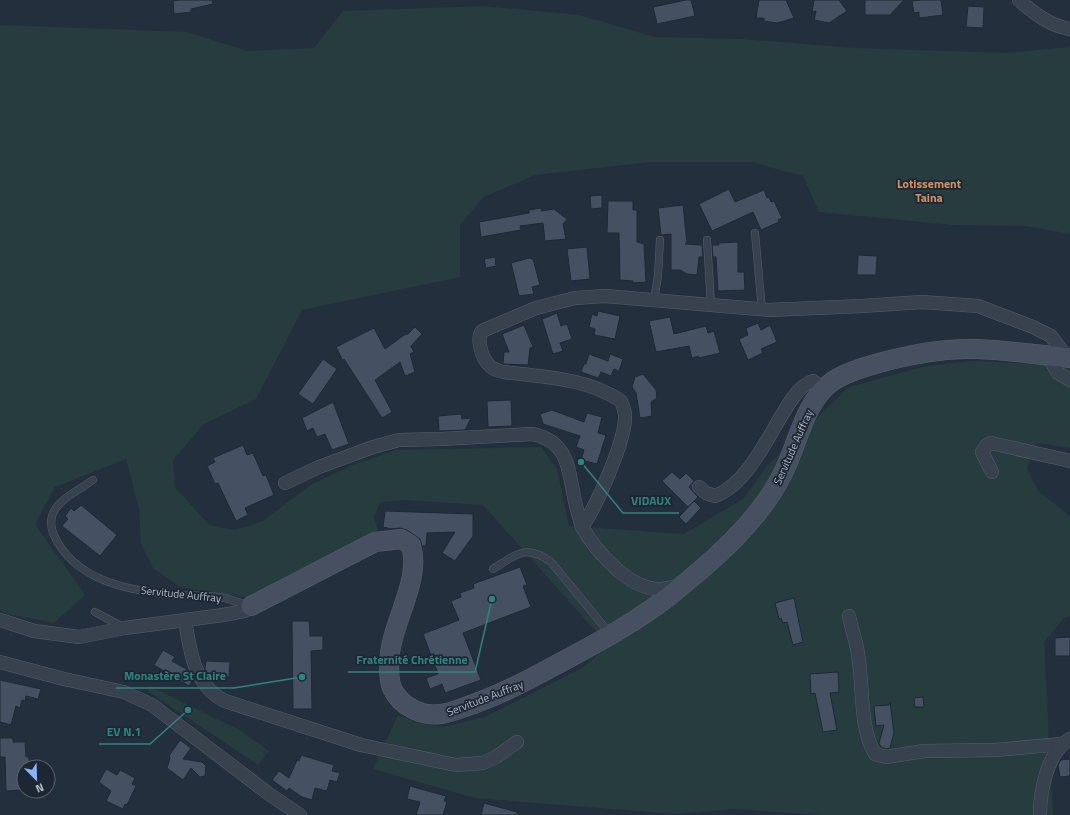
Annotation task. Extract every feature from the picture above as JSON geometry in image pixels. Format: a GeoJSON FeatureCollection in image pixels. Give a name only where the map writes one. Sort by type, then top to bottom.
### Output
{"type":"FeatureCollection","features":[{"type":"Feature","properties":{"kind":"street"},"geometry":{"type":"LineString","coordinates":[[1019,0],[1048,22],[1061,28],[1070,29]]}},
{"type":"Feature","properties":{"kind":"street"},"geometry":{"type":"LineString","coordinates":[[582,527],[594,506],[613,461],[625,416],[622,401],[608,392],[585,384],[504,372],[491,367],[485,360],[480,343],[480,334],[486,329],[536,308],[575,298],[605,296],[762,310],[922,302],[978,306],[1047,333],[1059,343],[1069,358]]}},
{"type":"Feature","properties":{"kind":"street","name":"Servitude Auffray"},"geometry":{"type":"LineString","coordinates":[[251,606],[375,542],[401,538],[411,545],[414,556],[413,577],[394,629],[389,657],[389,677],[392,690],[402,702],[411,709],[429,715],[442,714],[500,694],[531,679],[611,635],[642,615],[681,585],[739,533],[758,512],[784,470],[813,402],[823,389],[836,380],[862,368],[896,358],[933,351],[977,349],[1069,358]]}},
{"type":"Feature","properties":{"kind":"street"},"geometry":{"type":"LineString","coordinates":[[1048,356],[1058,373],[1070,380]]}},
{"type":"Feature","properties":{"kind":"street"},"geometry":{"type":"LineString","coordinates":[[699,487],[715,496],[728,489],[751,468],[799,389],[813,381],[823,389]]}},
{"type":"Feature","properties":{"kind":"street"},"geometry":{"type":"LineString","coordinates":[[284,483],[319,467],[373,447],[400,440],[533,434],[547,437],[560,448],[568,463],[582,527],[591,543],[617,570],[638,583],[656,589],[681,585]]}},
{"type":"Feature","properties":{"kind":"street"},"geometry":{"type":"LineString","coordinates":[[992,472],[982,452],[987,445],[991,443],[1070,461]]}},
{"type":"Feature","properties":{"kind":"street"},"geometry":{"type":"LineString","coordinates":[[0,620],[34,631],[79,637],[125,628],[223,615],[244,611],[251,606]]}},
{"type":"Feature","properties":{"kind":"street"},"geometry":{"type":"LineString","coordinates":[[849,616],[859,659],[864,714],[869,745],[875,754],[886,757],[924,751],[996,750],[1066,741]]}},
{"type":"Feature","properties":{"kind":"street"},"geometry":{"type":"LineString","coordinates":[[185,620],[193,664],[209,690],[225,701],[361,745],[456,765],[483,763],[496,757],[517,742]]}},
{"type":"Feature","properties":{"kind":"street"},"geometry":{"type":"LineString","coordinates":[[0,662],[64,679],[124,692],[152,705],[269,794],[300,815]]}},
{"type":"Feature","properties":{"kind":"street"},"geometry":{"type":"LineString","coordinates":[[1040,814],[1040,802],[1048,769],[1057,748],[1066,741]]}},
{"type":"Feature","properties":{"kind":"lane"},"geometry":{"type":"LineString","coordinates":[[755,233],[762,310]]}},
{"type":"Feature","properties":{"kind":"lane"},"geometry":{"type":"LineString","coordinates":[[654,300],[658,276],[660,240]]}},
{"type":"Feature","properties":{"kind":"lane"},"geometry":{"type":"LineString","coordinates":[[706,240],[711,305]]}},
{"type":"Feature","properties":{"kind":"lane","name":"Servitude Auffray"},"geometry":{"type":"LineString","coordinates":[[93,480],[61,503],[50,516],[49,524],[52,534],[59,545],[81,567],[97,578],[121,586],[152,592],[225,598],[251,606]]}},
{"type":"Feature","properties":{"kind":"lane"},"geometry":{"type":"LineString","coordinates":[[493,570],[513,556],[530,551],[543,556],[566,579],[611,635]]}},
{"type":"Feature","properties":{"kind":"lane"},"geometry":{"type":"LineString","coordinates":[[95,612],[125,628]]}},
{"type":"Feature","properties":{"kind":"green space"},"geometry":{"type":"Polygon","coordinates":[[[483,6],[579,15],[655,37],[742,39],[855,48],[1006,53],[1070,47],[1070,234],[1026,226],[952,225],[819,212],[803,176],[751,162],[650,162],[535,175],[484,197],[460,225],[460,277],[302,310],[256,399],[204,424],[173,460],[175,487],[209,525],[235,530],[263,521],[312,484],[353,465],[396,450],[541,447],[557,469],[569,526],[684,534],[743,499],[768,465],[849,387],[926,366],[972,361],[1070,366],[1070,448],[1037,443],[1027,468],[1038,491],[1070,516],[1070,616],[1063,619],[1044,642],[1053,815],[820,815],[735,809],[675,814],[475,798],[373,769],[398,715],[417,723],[443,727],[485,717],[580,669],[609,646],[483,505],[406,500],[380,502],[374,517],[379,534],[252,598],[180,587],[153,568],[141,544],[139,509],[126,459],[55,487],[35,524],[85,595],[54,623],[8,614],[0,610],[0,25],[186,32],[248,51],[314,48],[343,11],[483,6]]]}},
{"type":"Feature","properties":{"kind":"green space"},"geometry":{"type":"Polygon","coordinates":[[[150,686],[239,730],[269,751],[258,765],[148,691],[150,686]]]}},
{"type":"Feature","properties":{"kind":"building"},"geometry":{"type":"Polygon","coordinates":[[[212,0],[213,4],[191,9],[191,12],[174,14],[173,1],[212,0]]]}},
{"type":"Feature","properties":{"kind":"building"},"geometry":{"type":"Polygon","coordinates":[[[691,0],[695,16],[657,24],[653,7],[691,0]]]}},
{"type":"Feature","properties":{"kind":"building"},"geometry":{"type":"Polygon","coordinates":[[[759,0],[786,0],[794,18],[777,23],[764,21],[764,18],[756,18],[759,0]]]}},
{"type":"Feature","properties":{"kind":"building"},"geometry":{"type":"Polygon","coordinates":[[[814,0],[839,0],[847,11],[829,23],[814,20],[816,11],[812,12],[814,0]]]}},
{"type":"Feature","properties":{"kind":"building"},"geometry":{"type":"Polygon","coordinates":[[[865,0],[904,0],[890,15],[865,15],[865,0]]]}},
{"type":"Feature","properties":{"kind":"building"},"geometry":{"type":"Polygon","coordinates":[[[941,0],[943,15],[919,18],[919,12],[914,13],[912,1],[941,0]]]}},
{"type":"Feature","properties":{"kind":"building"},"geometry":{"type":"Polygon","coordinates":[[[968,6],[984,7],[983,28],[966,27],[968,6]]]}},
{"type":"Feature","properties":{"kind":"building"},"geometry":{"type":"Polygon","coordinates":[[[729,189],[735,202],[764,190],[767,198],[769,197],[771,202],[774,201],[782,218],[778,220],[779,222],[761,230],[753,212],[712,231],[699,204],[729,189]]]}},
{"type":"Feature","properties":{"kind":"building"},"geometry":{"type":"Polygon","coordinates":[[[602,195],[602,208],[591,209],[590,196],[602,195]]]}},
{"type":"Feature","properties":{"kind":"building"},"geometry":{"type":"Polygon","coordinates":[[[608,201],[633,201],[633,210],[637,210],[637,242],[644,244],[646,282],[633,283],[633,281],[620,280],[619,233],[607,233],[608,201]]]}},
{"type":"Feature","properties":{"kind":"building"},"geometry":{"type":"Polygon","coordinates":[[[683,205],[687,243],[685,244],[702,245],[703,257],[699,257],[697,275],[687,274],[680,270],[671,270],[671,234],[661,235],[658,208],[683,205]]]}},
{"type":"Feature","properties":{"kind":"building"},"geometry":{"type":"Polygon","coordinates":[[[541,208],[541,211],[554,209],[567,219],[563,224],[566,239],[545,241],[543,223],[520,226],[521,230],[481,237],[479,222],[529,213],[529,210],[541,208]]]}},
{"type":"Feature","properties":{"kind":"building"},"geometry":{"type":"Polygon","coordinates":[[[738,242],[738,272],[744,272],[745,290],[718,291],[716,257],[713,257],[712,245],[719,245],[718,243],[738,242]]]}},
{"type":"Feature","properties":{"kind":"building"},"geometry":{"type":"Polygon","coordinates":[[[587,247],[590,279],[571,281],[567,249],[587,247]]]}},
{"type":"Feature","properties":{"kind":"building"},"geometry":{"type":"Polygon","coordinates":[[[858,255],[877,256],[876,275],[857,275],[858,255]]]}},
{"type":"Feature","properties":{"kind":"building"},"geometry":{"type":"Polygon","coordinates":[[[495,257],[496,266],[486,268],[484,259],[495,257]]]}},
{"type":"Feature","properties":{"kind":"building"},"geometry":{"type":"Polygon","coordinates":[[[529,258],[533,259],[540,285],[532,287],[534,294],[519,296],[511,263],[529,258]]]}},
{"type":"Feature","properties":{"kind":"building"},"geometry":{"type":"Polygon","coordinates":[[[598,311],[620,316],[615,339],[594,335],[595,329],[589,327],[592,314],[597,316],[598,311]]]}},
{"type":"Feature","properties":{"kind":"building"},"geometry":{"type":"Polygon","coordinates":[[[557,313],[561,326],[567,324],[572,339],[560,343],[563,351],[553,354],[542,319],[557,313]]]}},
{"type":"Feature","properties":{"kind":"building"},"geometry":{"type":"Polygon","coordinates":[[[670,317],[674,334],[706,326],[708,333],[714,331],[720,353],[699,358],[698,356],[692,358],[689,346],[656,352],[649,321],[670,317]]]}},
{"type":"Feature","properties":{"kind":"building"},"geometry":{"type":"Polygon","coordinates":[[[758,323],[761,330],[770,325],[777,342],[761,349],[763,353],[748,360],[739,339],[748,335],[746,328],[758,323]]]}},
{"type":"Feature","properties":{"kind":"building"},"geometry":{"type":"Polygon","coordinates":[[[524,325],[533,347],[530,348],[528,365],[503,364],[504,352],[509,352],[502,334],[524,325]]]}},
{"type":"Feature","properties":{"kind":"building"},"geometry":{"type":"Polygon","coordinates":[[[415,327],[422,334],[411,346],[414,352],[410,354],[415,372],[405,376],[400,362],[375,380],[392,412],[382,418],[344,359],[343,361],[336,347],[374,328],[385,349],[404,335],[408,334],[415,327]]]}},
{"type":"Feature","properties":{"kind":"building"},"geometry":{"type":"Polygon","coordinates":[[[589,354],[608,361],[610,354],[623,359],[619,371],[614,369],[611,376],[601,372],[598,378],[581,372],[584,364],[586,364],[589,354]]]}},
{"type":"Feature","properties":{"kind":"building"},"geometry":{"type":"Polygon","coordinates":[[[323,359],[337,369],[313,404],[298,394],[323,359]]]}},
{"type":"Feature","properties":{"kind":"building"},"geometry":{"type":"Polygon","coordinates":[[[643,374],[656,390],[657,398],[651,402],[652,416],[640,418],[636,393],[632,387],[635,377],[643,374]]]}},
{"type":"Feature","properties":{"kind":"building"},"geometry":{"type":"Polygon","coordinates":[[[511,400],[512,426],[488,427],[487,401],[511,400]]]}},
{"type":"Feature","properties":{"kind":"building"},"geometry":{"type":"Polygon","coordinates":[[[333,402],[349,444],[332,450],[325,434],[317,437],[313,428],[307,431],[302,418],[333,402]]]}},
{"type":"Feature","properties":{"kind":"building"},"geometry":{"type":"Polygon","coordinates":[[[552,410],[584,422],[587,413],[602,417],[598,433],[606,435],[597,464],[581,460],[584,450],[576,447],[580,436],[543,424],[540,414],[552,410]]]}},
{"type":"Feature","properties":{"kind":"building"},"geometry":{"type":"Polygon","coordinates":[[[461,414],[462,419],[471,418],[465,430],[439,431],[438,416],[461,414]]]}},
{"type":"Feature","properties":{"kind":"building"},"geometry":{"type":"Polygon","coordinates":[[[243,445],[247,455],[253,453],[263,476],[266,475],[274,495],[245,508],[248,515],[236,521],[218,483],[215,484],[207,466],[215,462],[213,458],[243,445]]]}},
{"type":"Feature","properties":{"kind":"building"},"geometry":{"type":"Polygon","coordinates":[[[672,472],[680,479],[686,473],[694,481],[689,487],[698,497],[688,507],[662,481],[672,472]]]}},
{"type":"Feature","properties":{"kind":"building"},"geometry":{"type":"Polygon","coordinates":[[[694,501],[701,508],[686,524],[679,517],[694,501]]]}},
{"type":"Feature","properties":{"kind":"building"},"geometry":{"type":"Polygon","coordinates":[[[81,505],[117,535],[100,556],[62,526],[68,519],[65,516],[71,508],[74,511],[81,505]]]}},
{"type":"Feature","properties":{"kind":"building"},"geometry":{"type":"Polygon","coordinates":[[[385,511],[473,514],[473,536],[455,561],[442,553],[455,532],[427,533],[426,546],[422,546],[420,539],[407,530],[400,528],[389,529],[383,527],[385,511]]]}},
{"type":"Feature","properties":{"kind":"building"},"geometry":{"type":"Polygon","coordinates":[[[520,567],[527,585],[523,586],[531,607],[463,633],[481,680],[445,693],[442,684],[430,689],[426,678],[438,674],[423,634],[459,620],[451,601],[461,597],[460,593],[474,588],[473,584],[520,567]]]}},
{"type":"Feature","properties":{"kind":"building"},"geometry":{"type":"Polygon","coordinates":[[[794,598],[803,642],[793,645],[787,622],[783,623],[781,618],[779,619],[775,603],[794,598]]]}},
{"type":"Feature","properties":{"kind":"building"},"geometry":{"type":"Polygon","coordinates":[[[292,621],[309,621],[310,636],[323,636],[323,650],[311,651],[312,709],[293,709],[292,621]]]}},
{"type":"Feature","properties":{"kind":"building"},"geometry":{"type":"Polygon","coordinates":[[[1070,637],[1070,656],[1055,656],[1055,638],[1070,637]]]}},
{"type":"Feature","properties":{"kind":"building"},"geometry":{"type":"Polygon","coordinates":[[[163,650],[175,657],[172,661],[188,670],[193,680],[189,686],[154,665],[163,650]]]}},
{"type":"Feature","properties":{"kind":"building"},"geometry":{"type":"Polygon","coordinates":[[[206,661],[230,662],[229,677],[210,677],[205,669],[206,661]]]}},
{"type":"Feature","properties":{"kind":"building"},"geometry":{"type":"Polygon","coordinates":[[[838,672],[839,692],[830,693],[837,730],[823,732],[815,693],[811,694],[810,674],[838,672]]]}},
{"type":"Feature","properties":{"kind":"building"},"geometry":{"type":"Polygon","coordinates":[[[0,680],[41,689],[38,699],[26,696],[25,701],[22,700],[20,708],[16,706],[11,725],[0,722],[0,680]]]}},
{"type":"Feature","properties":{"kind":"building"},"geometry":{"type":"Polygon","coordinates":[[[923,697],[924,707],[915,707],[914,698],[923,697]]]}},
{"type":"Feature","properties":{"kind":"building"},"geometry":{"type":"Polygon","coordinates":[[[890,702],[894,733],[890,748],[886,749],[881,747],[879,743],[884,725],[876,726],[874,706],[889,705],[890,702]]]}},
{"type":"Feature","properties":{"kind":"building"},"geometry":{"type":"Polygon","coordinates":[[[0,738],[13,738],[13,742],[25,742],[26,757],[29,757],[29,759],[16,759],[16,790],[6,791],[5,757],[0,757],[0,738]]]}},
{"type":"Feature","properties":{"kind":"building"},"geometry":{"type":"Polygon","coordinates":[[[180,740],[191,748],[183,759],[202,762],[206,766],[205,776],[200,777],[191,768],[183,780],[167,768],[170,758],[169,756],[180,740]]]}},
{"type":"Feature","properties":{"kind":"building"},"geometry":{"type":"Polygon","coordinates":[[[301,755],[334,765],[332,771],[340,773],[337,782],[330,780],[327,791],[315,788],[312,800],[302,797],[289,788],[287,791],[272,780],[279,771],[289,778],[297,760],[299,761],[301,755]]]}},
{"type":"Feature","properties":{"kind":"building"},"geometry":{"type":"Polygon","coordinates":[[[1070,759],[1070,776],[1060,777],[1058,765],[1061,760],[1070,759]]]}},
{"type":"Feature","properties":{"kind":"building"},"geometry":{"type":"Polygon","coordinates":[[[106,769],[117,775],[120,770],[135,778],[132,784],[136,786],[127,805],[125,804],[123,809],[106,801],[111,791],[99,782],[106,769]]]}},
{"type":"Feature","properties":{"kind":"building"},"geometry":{"type":"Polygon","coordinates":[[[410,786],[446,796],[444,801],[447,802],[443,815],[416,815],[420,802],[407,799],[410,786]]]}},
{"type":"Feature","properties":{"kind":"building"},"geometry":{"type":"Polygon","coordinates":[[[484,803],[517,812],[517,815],[481,815],[484,803]]]}},
{"type":"Feature","properties":{"kind":"place","name":"VIDAUX"},"geometry":{"type":"Point","coordinates":[581,462]}},
{"type":"Feature","properties":{"kind":"place","name":"Fraternité Chrétienne"},"geometry":{"type":"Point","coordinates":[492,599]}},
{"type":"Feature","properties":{"kind":"place","name":"Monastère St Claire"},"geometry":{"type":"Point","coordinates":[302,677]}},
{"type":"Feature","properties":{"kind":"place","name":"EV N.1"},"geometry":{"type":"Point","coordinates":[188,710]}},
{"type":"Feature","properties":{"kind":"district","name":"Lotissement Taina"},"geometry":{"type":"Point","coordinates":[929,190]}}]}
